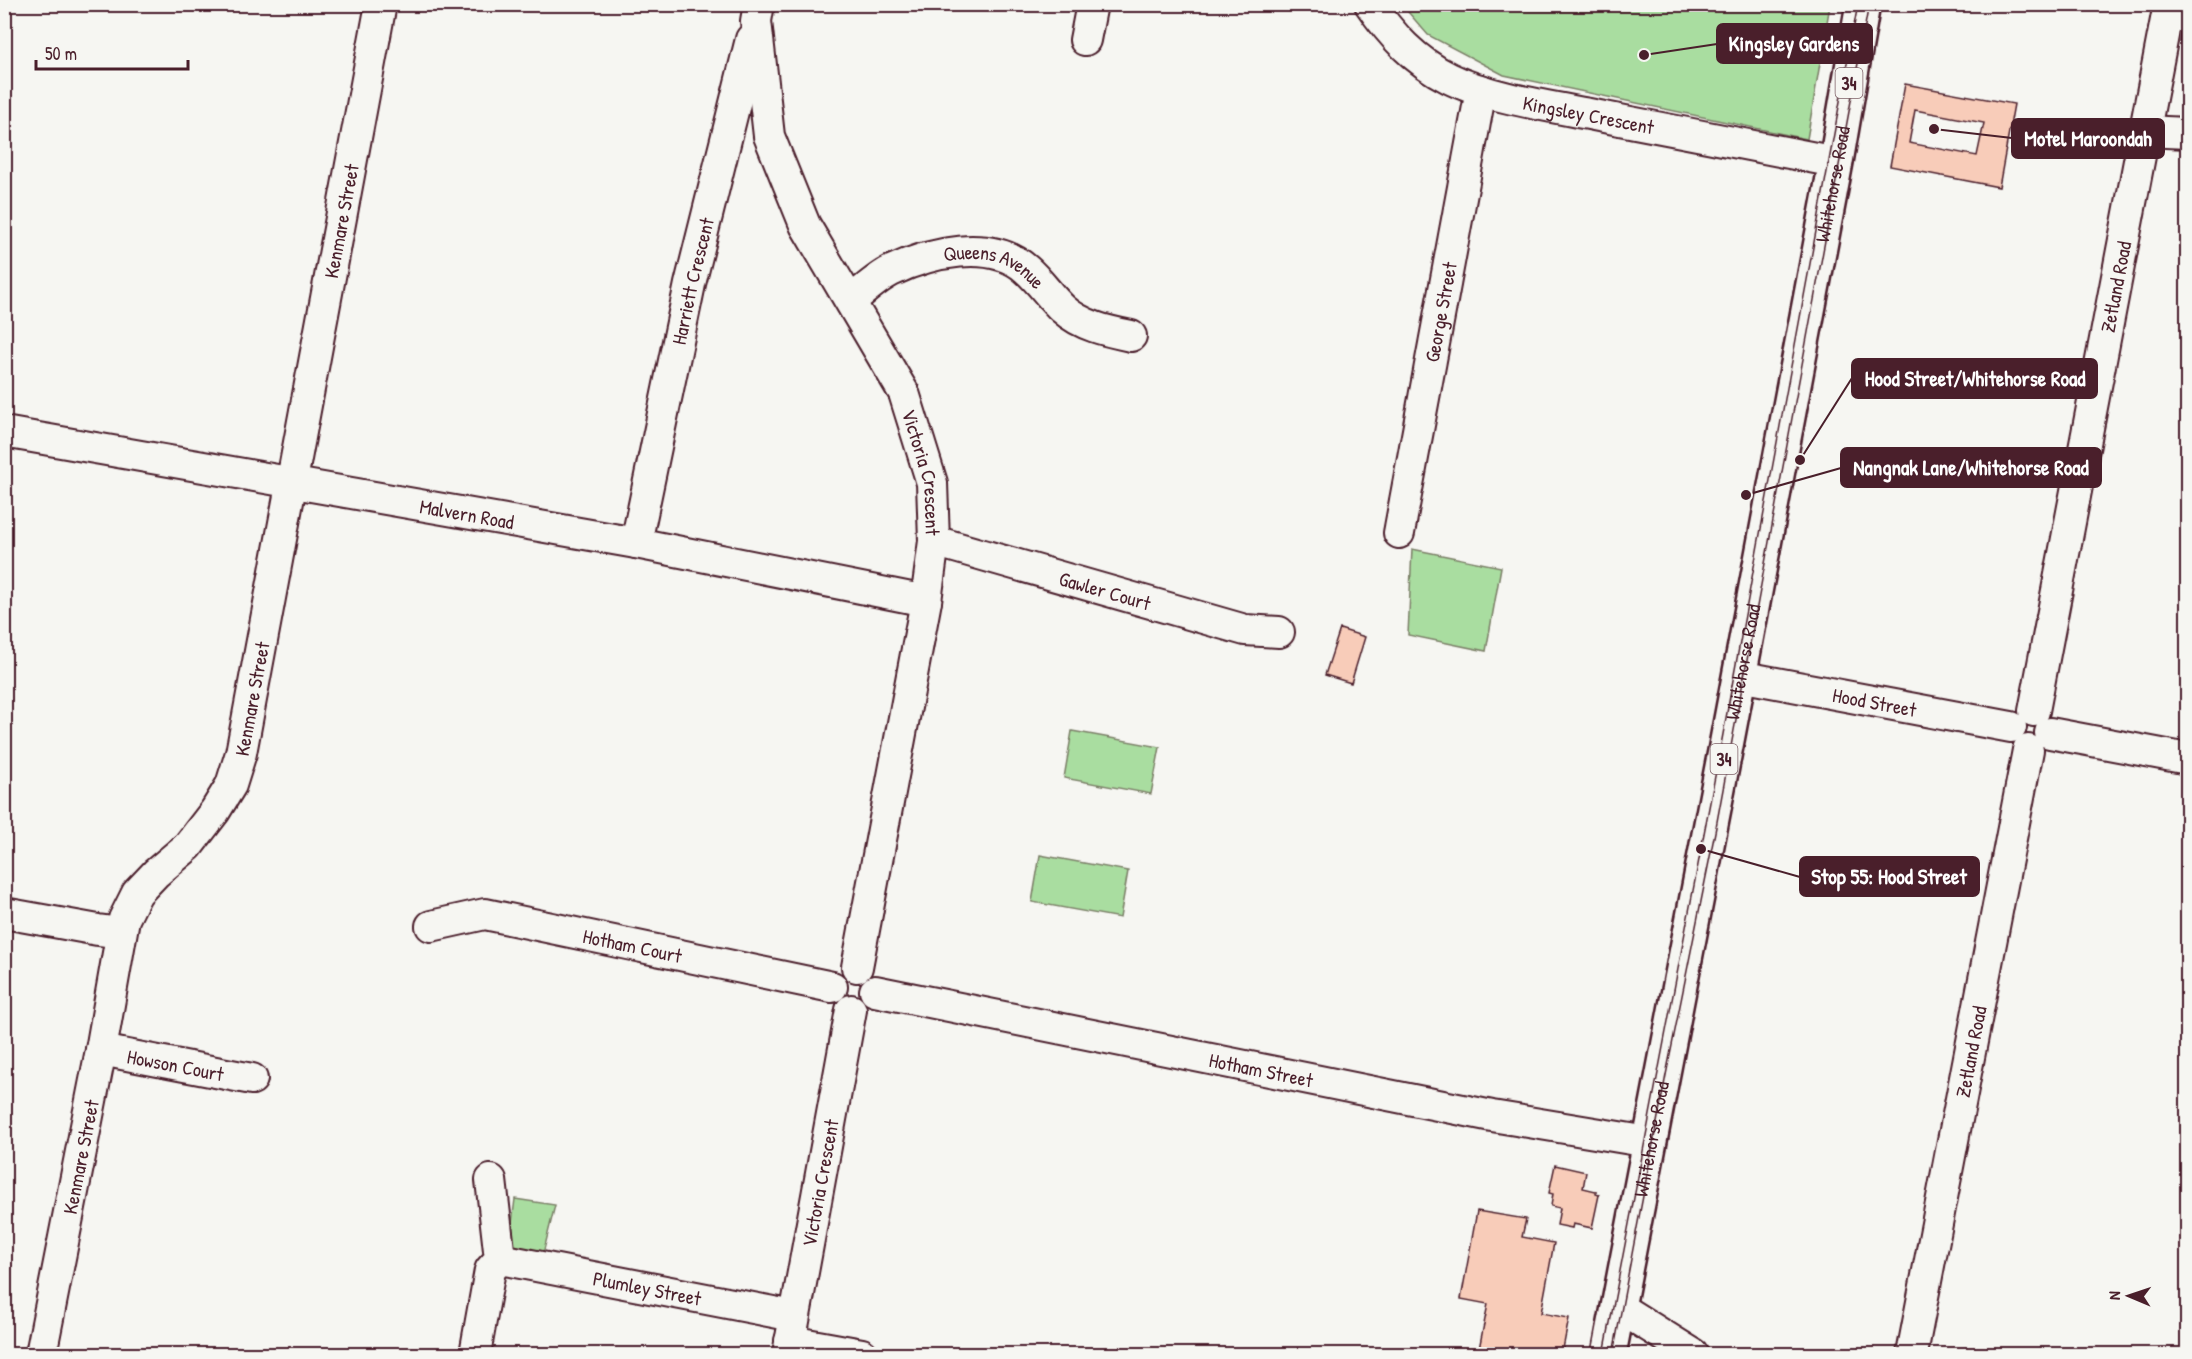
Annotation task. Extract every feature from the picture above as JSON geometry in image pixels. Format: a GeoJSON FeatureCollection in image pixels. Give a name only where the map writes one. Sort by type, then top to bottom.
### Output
{"type":"FeatureCollection","features":[{"type":"Feature","properties":{"kind":"main road","name":"Whitehorse Road"},"geometry":{"type":"LineString","coordinates":[[1609,1354],[1836,162],[1863,4]]}},
{"type":"Feature","properties":{"kind":"street","name":"Kenmare Street"},"geometry":{"type":"LineString","coordinates":[[41,1354],[101,1050],[124,919],[137,893],[156,873],[188,846],[215,811],[231,785],[241,753],[381,4]]}},
{"type":"Feature","properties":{"kind":"street"},"geometry":{"type":"LineString","coordinates":[[1085,40],[1092,4]]}},
{"type":"Feature","properties":{"kind":"street","name":"Kingsley Crescent"},"geometry":{"type":"LineString","coordinates":[[1370,4],[1386,29],[1416,58],[1450,79],[1481,90],[1555,108],[1836,162]]}},
{"type":"Feature","properties":{"kind":"street","name":"Zetland Road"},"geometry":{"type":"LineString","coordinates":[[1912,1354],[2169,4]]}},
{"type":"Feature","properties":{"kind":"street","name":"Victoria Crescent"},"geometry":{"type":"LineString","coordinates":[[757,13],[769,136],[804,225],[904,393],[932,483],[934,541],[926,601],[857,967]]}},
{"type":"Feature","properties":{"kind":"street","name":"Harriett Crescent"},"geometry":{"type":"LineString","coordinates":[[636,543],[690,284],[757,13]]}},
{"type":"Feature","properties":{"kind":"street","name":"George Street"},"geometry":{"type":"LineString","coordinates":[[1399,533],[1481,90]]}},
{"type":"Feature","properties":{"kind":"street"},"geometry":{"type":"LineString","coordinates":[[2144,131],[2187,133]]}},
{"type":"Feature","properties":{"kind":"street","name":"Queens Avenue"},"geometry":{"type":"LineString","coordinates":[[851,301],[890,272],[926,259],[955,252],[982,252],[1013,260],[1026,269],[1065,311],[1075,318],[1108,331],[1131,336]]}},
{"type":"Feature","properties":{"kind":"street","name":"Malvern Road"},"geometry":{"type":"LineString","coordinates":[[4,432],[636,543],[926,601]]}},
{"type":"Feature","properties":{"kind":"street","name":"Gawler Court"},"geometry":{"type":"LineString","coordinates":[[934,541],[1245,630],[1279,632]]}},
{"type":"Feature","properties":{"kind":"street","name":"Hood Street"},"geometry":{"type":"LineString","coordinates":[[1739,676],[2187,759]]}},
{"type":"Feature","properties":{"kind":"street"},"geometry":{"type":"LineString","coordinates":[[4,913],[121,933]]}},
{"type":"Feature","properties":{"kind":"street","name":"Hotham Court"},"geometry":{"type":"LineString","coordinates":[[431,926],[485,914],[832,987]]}},
{"type":"Feature","properties":{"kind":"street"},"geometry":{"type":"LineString","coordinates":[[848,967],[857,967],[871,975],[875,991],[867,1006],[860,1010],[851,1010],[837,1003],[832,995],[832,987],[834,978],[840,971],[848,967]]}},
{"type":"Feature","properties":{"kind":"street","name":"Hotham Street"},"geometry":{"type":"LineString","coordinates":[[875,991],[1480,1114],[1649,1142]]}},
{"type":"Feature","properties":{"kind":"street","name":"Victoria Crescent"},"geometry":{"type":"LineString","coordinates":[[791,1337],[851,1010]]}},
{"type":"Feature","properties":{"kind":"street","name":"Howson Court"},"geometry":{"type":"LineString","coordinates":[[101,1050],[252,1079]]}},
{"type":"Feature","properties":{"kind":"street"},"geometry":{"type":"LineString","coordinates":[[475,1354],[490,1270],[500,1259],[491,1180]]}},
{"type":"Feature","properties":{"kind":"street","name":"Plumley Street"},"geometry":{"type":"LineString","coordinates":[[500,1259],[862,1354]]}},
{"type":"Feature","properties":{"kind":"street"},"geometry":{"type":"LineString","coordinates":[[1618,1307],[1693,1354]]}},
{"type":"Feature","properties":{"kind":"green space"},"geometry":{"type":"Polygon","coordinates":[[[1402,5],[1830,5],[1807,139],[1504,75],[1428,35],[1402,5]]]}},
{"type":"Feature","properties":{"kind":"green space"},"geometry":{"type":"Polygon","coordinates":[[[1412,549],[1501,567],[1486,651],[1408,635],[1412,549]]]}},
{"type":"Feature","properties":{"kind":"green space"},"geometry":{"type":"Polygon","coordinates":[[[1072,731],[1160,747],[1151,794],[1064,778],[1072,731]]]}},
{"type":"Feature","properties":{"kind":"green space"},"geometry":{"type":"Polygon","coordinates":[[[1040,855],[1128,871],[1120,918],[1032,902],[1040,855]]]}},
{"type":"Feature","properties":{"kind":"green space"},"geometry":{"type":"Polygon","coordinates":[[[515,1199],[555,1205],[543,1254],[509,1248],[515,1199]]]}},
{"type":"Feature","properties":{"kind":"building"},"geometry":{"type":"Polygon","coordinates":[[[1905,84],[2014,104],[1999,187],[1890,166],[1905,84]],[[1915,110],[1909,143],[1977,156],[1984,123],[1915,110]]]}},
{"type":"Feature","properties":{"kind":"building"},"geometry":{"type":"Polygon","coordinates":[[[1340,629],[1365,637],[1351,683],[1325,675],[1340,629]]]}},
{"type":"Feature","properties":{"kind":"building"},"geometry":{"type":"Polygon","coordinates":[[[1555,1165],[1586,1172],[1583,1188],[1596,1191],[1599,1195],[1592,1228],[1573,1224],[1572,1228],[1557,1225],[1560,1208],[1551,1206],[1553,1194],[1549,1193],[1555,1165]]]}},
{"type":"Feature","properties":{"kind":"building"},"geometry":{"type":"Polygon","coordinates":[[[1477,1211],[1526,1219],[1522,1237],[1554,1243],[1541,1313],[1569,1318],[1562,1354],[1478,1354],[1488,1304],[1461,1299],[1477,1211]]]}},
{"type":"Feature","properties":{"kind":"tram line"},"geometry":{"type":"LineString","coordinates":[[1604,1354],[1721,745],[1858,4]]}},
{"type":"Feature","properties":{"kind":"tram line"},"geometry":{"type":"LineString","coordinates":[[1613,1354],[1716,827],[1869,4]]}},
{"type":"Feature","properties":{"kind":"place","name":"Kingsley Gardens"},"geometry":{"type":"Point","coordinates":[1644,55]}},
{"type":"Feature","properties":{"kind":"place","name":"Motel Maroondah"},"geometry":{"type":"Point","coordinates":[1934,129]}},
{"type":"Feature","properties":{"kind":"place","name":"Hood Street/Whitehorse Road"},"geometry":{"type":"Point","coordinates":[1800,460]}},
{"type":"Feature","properties":{"kind":"place","name":"Nangnak Lane/Whitehorse Road"},"geometry":{"type":"Point","coordinates":[1746,495]}},
{"type":"Feature","properties":{"kind":"place","name":"Stop 55: Hood Street"},"geometry":{"type":"Point","coordinates":[1701,849]}}]}
